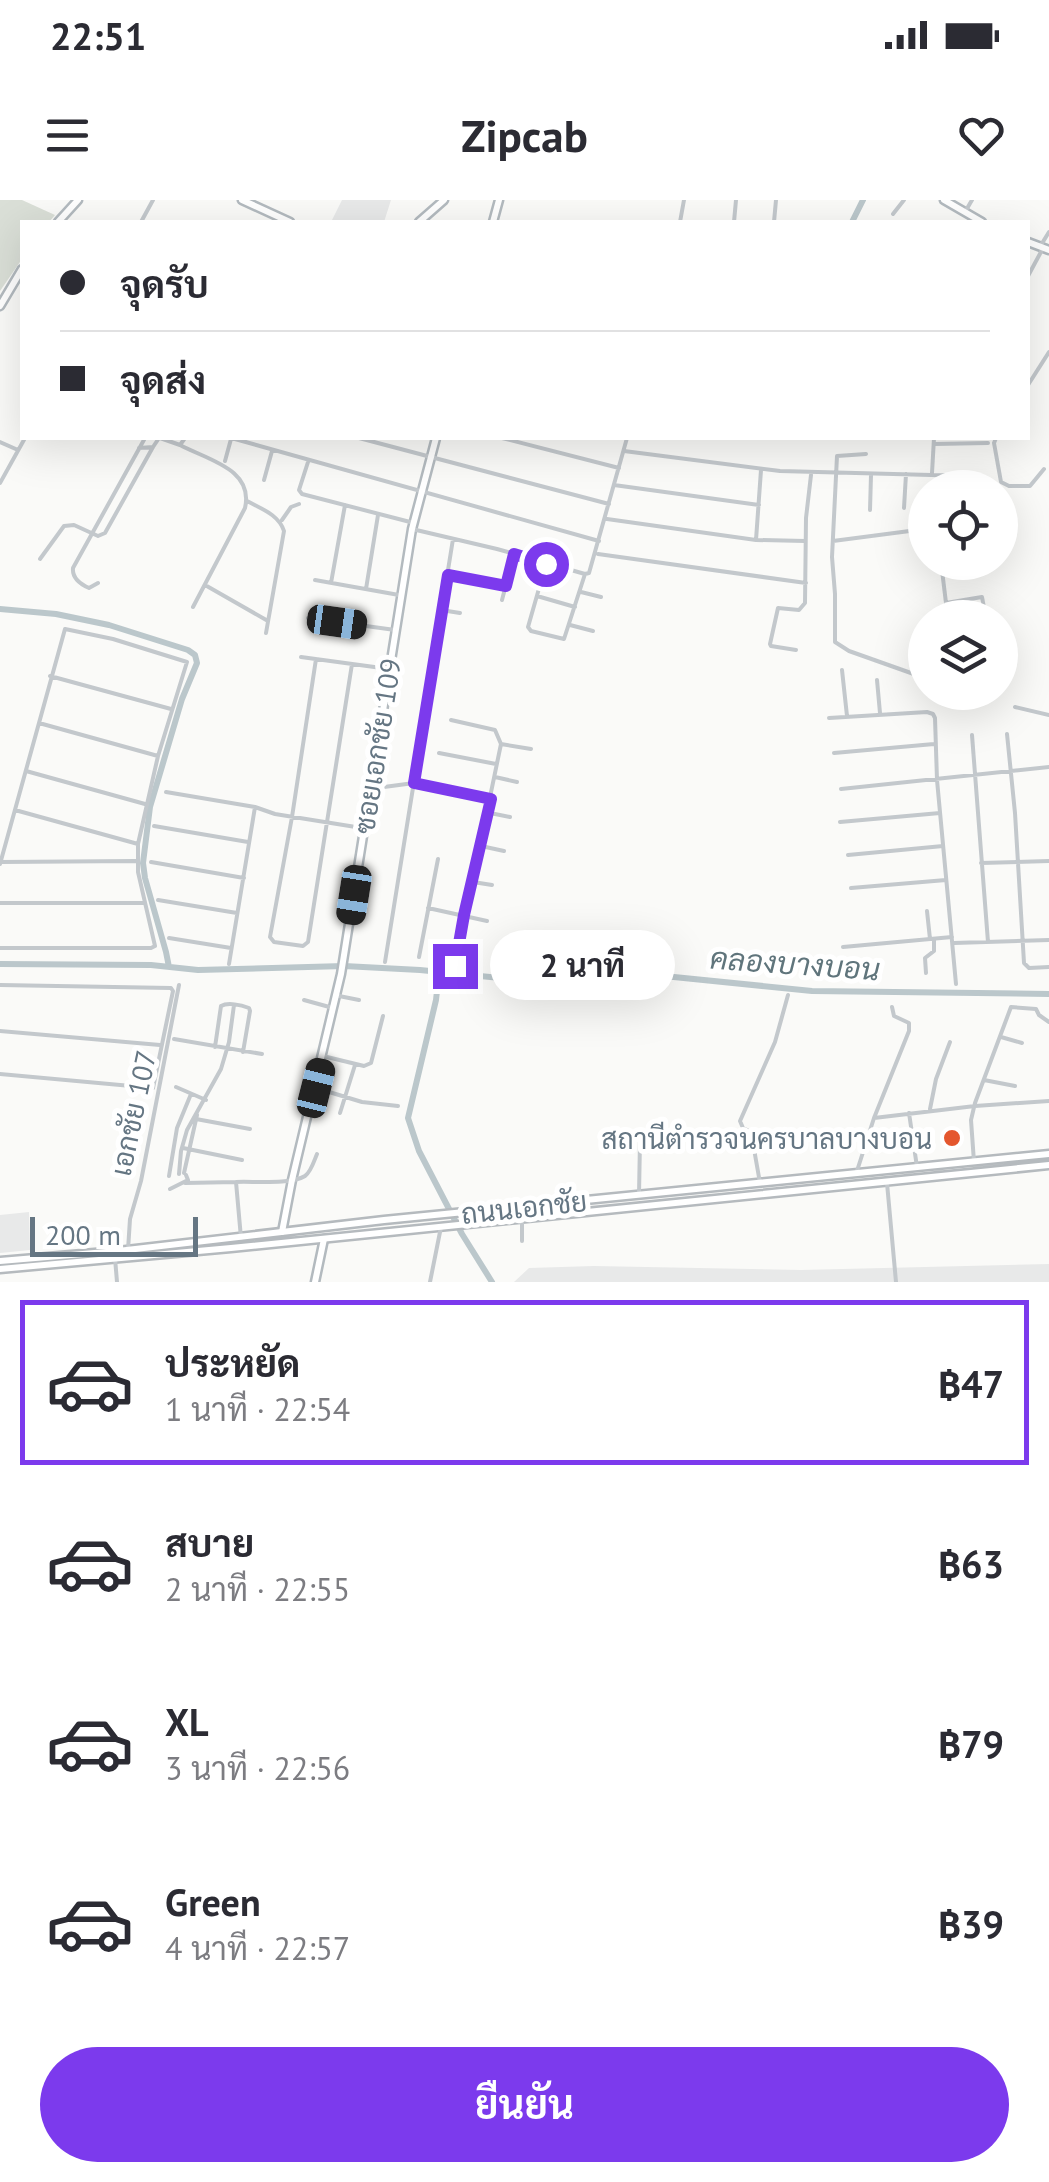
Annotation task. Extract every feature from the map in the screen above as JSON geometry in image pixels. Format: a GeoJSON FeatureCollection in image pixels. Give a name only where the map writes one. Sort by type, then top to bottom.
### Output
{"type":"FeatureCollection","features":[{"type":"Feature","properties":{"kind":"main road"},"geometry":{"type":"LineString","coordinates":[[60,220],[78,200]]}},
{"type":"Feature","properties":{"kind":"main road"},"geometry":{"type":"LineString","coordinates":[[242,200],[261,204],[287,220]]}},
{"type":"Feature","properties":{"kind":"main road"},"geometry":{"type":"LineString","coordinates":[[421,220],[444,200]]}},
{"type":"Feature","properties":{"kind":"main road"},"geometry":{"type":"LineString","coordinates":[[944,200],[979,220]]}},
{"type":"Feature","properties":{"kind":"main road"},"geometry":{"type":"LineString","coordinates":[[0,306],[20,272]]}},
{"type":"Feature","properties":{"kind":"main road","name":"ซอยเอกชัย 109"},"geometry":{"type":"LineString","coordinates":[[282,1232],[341,974],[413,526],[435,440]]}},
{"type":"Feature","properties":{"kind":"main road","name":"ถนนเอกชัย"},"geometry":{"type":"LineString","coordinates":[[0,1269],[115,1258],[384,1220],[1049,1154]]}},
{"type":"Feature","properties":{"kind":"main road","name":"ถนนเอกชัย"},"geometry":{"type":"LineString","coordinates":[[0,1261],[324,1239],[1049,1165]]}},
{"type":"Feature","properties":{"kind":"main road"},"geometry":{"type":"LineString","coordinates":[[315,1282],[324,1228]]}},
{"type":"Feature","properties":{"kind":"street"},"geometry":{"type":"LineString","coordinates":[[893,214],[904,200]]}},
{"type":"Feature","properties":{"kind":"street"},"geometry":{"type":"LineString","coordinates":[[965,212],[972,200]]}},
{"type":"Feature","properties":{"kind":"street"},"geometry":{"type":"LineString","coordinates":[[1030,272],[1049,232]]}},
{"type":"Feature","properties":{"kind":"street"},"geometry":{"type":"LineString","coordinates":[[1030,381],[1049,352]]}},
{"type":"Feature","properties":{"kind":"street"},"geometry":{"type":"LineString","coordinates":[[0,483],[24,440]]}},
{"type":"Feature","properties":{"kind":"street"},"geometry":{"type":"LineString","coordinates":[[98,584],[89,588],[83,585],[72,571],[144,440]]}},
{"type":"Feature","properties":{"kind":"street"},"geometry":{"type":"LineString","coordinates":[[40,559],[64,526],[74,525],[98,536],[105,533],[157,440]]}},
{"type":"Feature","properties":{"kind":"street"},"geometry":{"type":"LineString","coordinates":[[165,440],[243,480],[247,501],[193,607]]}},
{"type":"Feature","properties":{"kind":"street"},"geometry":{"type":"LineString","coordinates":[[180,445],[184,440]]}},
{"type":"Feature","properties":{"kind":"street"},"geometry":{"type":"LineString","coordinates":[[225,461],[231,440]]}},
{"type":"Feature","properties":{"kind":"street"},"geometry":{"type":"LineString","coordinates":[[235,440],[599,540]]}},
{"type":"Feature","properties":{"kind":"street"},"geometry":{"type":"LineString","coordinates":[[255,445],[256,440]]}},
{"type":"Feature","properties":{"kind":"street"},"geometry":{"type":"LineString","coordinates":[[367,440],[609,504]]}},
{"type":"Feature","properties":{"kind":"street"},"geometry":{"type":"LineString","coordinates":[[510,440],[619,468]]}},
{"type":"Feature","properties":{"kind":"street"},"geometry":{"type":"LineString","coordinates":[[546,564],[528,629],[562,639],[585,574],[591,570],[627,440]]}},
{"type":"Feature","properties":{"kind":"street"},"geometry":{"type":"LineString","coordinates":[[995,440],[1000,482],[1030,486],[1044,468]]}},
{"type":"Feature","properties":{"kind":"street"},"geometry":{"type":"LineString","coordinates":[[932,470],[934,441],[988,443]]}},
{"type":"Feature","properties":{"kind":"street"},"geometry":{"type":"LineString","coordinates":[[0,442],[18,450]]}},
{"type":"Feature","properties":{"kind":"street"},"geometry":{"type":"LineString","coordinates":[[139,448],[152,447]]}},
{"type":"Feature","properties":{"kind":"street"},"geometry":{"type":"LineString","coordinates":[[264,480],[272,450]]}},
{"type":"Feature","properties":{"kind":"street"},"geometry":{"type":"LineString","coordinates":[[624,451],[761,469],[906,474],[904,508]]}},
{"type":"Feature","properties":{"kind":"street"},"geometry":{"type":"LineString","coordinates":[[866,454],[838,454],[833,541],[835,642],[908,672]]}},
{"type":"Feature","properties":{"kind":"street"},"geometry":{"type":"LineString","coordinates":[[308,460],[300,492],[585,574]]}},
{"type":"Feature","properties":{"kind":"street"},"geometry":{"type":"LineString","coordinates":[[756,540],[761,469]]}},
{"type":"Feature","properties":{"kind":"street"},"geometry":{"type":"LineString","coordinates":[[796,650],[772,646],[770,641],[776,609],[802,610],[806,598],[811,473]]}},
{"type":"Feature","properties":{"kind":"street"},"geometry":{"type":"LineString","coordinates":[[870,510],[871,473]]}},
{"type":"Feature","properties":{"kind":"street"},"geometry":{"type":"LineString","coordinates":[[614,485],[759,504]]}},
{"type":"Feature","properties":{"kind":"street"},"geometry":{"type":"LineString","coordinates":[[247,501],[281,523],[284,539],[266,634]]}},
{"type":"Feature","properties":{"kind":"street"},"geometry":{"type":"LineString","coordinates":[[281,523],[291,506],[299,504]]}},
{"type":"Feature","properties":{"kind":"street"},"geometry":{"type":"LineString","coordinates":[[331,583],[344,504]]}},
{"type":"Feature","properties":{"kind":"street"},"geometry":{"type":"LineString","coordinates":[[366,589],[378,514]]}},
{"type":"Feature","properties":{"kind":"street"},"geometry":{"type":"LineString","coordinates":[[605,519],[756,540],[806,542]]}},
{"type":"Feature","properties":{"kind":"street"},"geometry":{"type":"LineString","coordinates":[[833,541],[908,531]]}},
{"type":"Feature","properties":{"kind":"street"},"geometry":{"type":"LineString","coordinates":[[385,962],[453,539]]}},
{"type":"Feature","properties":{"kind":"street"},"geometry":{"type":"LineString","coordinates":[[596,553],[806,583]]}},
{"type":"Feature","properties":{"kind":"street"},"geometry":{"type":"LineString","coordinates":[[502,600],[514,554]]}},
{"type":"Feature","properties":{"kind":"street"},"geometry":{"type":"LineString","coordinates":[[448,575],[506,586]]}},
{"type":"Feature","properties":{"kind":"street"},"geometry":{"type":"LineString","coordinates":[[315,580],[401,595]]}},
{"type":"Feature","properties":{"kind":"street"},"geometry":{"type":"LineString","coordinates":[[205,585],[268,621]]}},
{"type":"Feature","properties":{"kind":"street"},"geometry":{"type":"LineString","coordinates":[[580,592],[600,597]]}},
{"type":"Feature","properties":{"kind":"street"},"geometry":{"type":"LineString","coordinates":[[537,596],[575,606]]}},
{"type":"Feature","properties":{"kind":"street"},"geometry":{"type":"LineString","coordinates":[[441,610],[460,614]]}},
{"type":"Feature","properties":{"kind":"street"},"geometry":{"type":"LineString","coordinates":[[308,618],[395,630]]}},
{"type":"Feature","properties":{"kind":"street"},"geometry":{"type":"LineString","coordinates":[[570,625],[592,630]]}},
{"type":"Feature","properties":{"kind":"street"},"geometry":{"type":"LineString","coordinates":[[0,948],[155,946],[136,862],[138,844],[170,708],[187,662],[113,639],[64,629],[0,863],[136,862]]}},
{"type":"Feature","properties":{"kind":"street"},"geometry":{"type":"LineString","coordinates":[[301,656],[389,669]]}},
{"type":"Feature","properties":{"kind":"street"},"geometry":{"type":"LineString","coordinates":[[316,659],[270,936],[274,942],[306,944],[352,664]]}},
{"type":"Feature","properties":{"kind":"street"},"geometry":{"type":"LineString","coordinates":[[842,670],[847,716]]}},
{"type":"Feature","properties":{"kind":"street"},"geometry":{"type":"LineString","coordinates":[[50,676],[170,708]]}},
{"type":"Feature","properties":{"kind":"street"},"geometry":{"type":"LineString","coordinates":[[877,680],[880,713]]}},
{"type":"Feature","properties":{"kind":"street"},"geometry":{"type":"LineString","coordinates":[[1018,708],[1049,715]]}},
{"type":"Feature","properties":{"kind":"street"},"geometry":{"type":"LineString","coordinates":[[830,718],[880,713],[933,714],[935,718],[956,984]]}},
{"type":"Feature","properties":{"kind":"street"},"geometry":{"type":"LineString","coordinates":[[451,720],[496,730],[501,744],[455,966]]}},
{"type":"Feature","properties":{"kind":"street"},"geometry":{"type":"LineString","coordinates":[[39,723],[158,756]]}},
{"type":"Feature","properties":{"kind":"street"},"geometry":{"type":"LineString","coordinates":[[1007,734],[1024,964],[1049,968]]}},
{"type":"Feature","properties":{"kind":"street"},"geometry":{"type":"LineString","coordinates":[[972,735],[988,942]]}},
{"type":"Feature","properties":{"kind":"street"},"geometry":{"type":"LineString","coordinates":[[501,744],[531,748]]}},
{"type":"Feature","properties":{"kind":"street"},"geometry":{"type":"LineString","coordinates":[[834,753],[935,744]]}},
{"type":"Feature","properties":{"kind":"street"},"geometry":{"type":"LineString","coordinates":[[439,752],[496,764]]}},
{"type":"Feature","properties":{"kind":"street"},"geometry":{"type":"LineString","coordinates":[[841,789],[1049,767]]}},
{"type":"Feature","properties":{"kind":"street"},"geometry":{"type":"LineString","coordinates":[[26,771],[145,804]]}},
{"type":"Feature","properties":{"kind":"street"},"geometry":{"type":"LineString","coordinates":[[495,777],[517,782]]}},
{"type":"Feature","properties":{"kind":"street"},"geometry":{"type":"LineString","coordinates":[[371,784],[393,787],[414,783],[491,799]]}},
{"type":"Feature","properties":{"kind":"street"},"geometry":{"type":"LineString","coordinates":[[166,792],[364,828]]}},
{"type":"Feature","properties":{"kind":"street"},"geometry":{"type":"LineString","coordinates":[[228,964],[254,807]]}},
{"type":"Feature","properties":{"kind":"street"},"geometry":{"type":"LineString","coordinates":[[14,810],[138,844]]}},
{"type":"Feature","properties":{"kind":"street"},"geometry":{"type":"LineString","coordinates":[[488,812],[510,816]]}},
{"type":"Feature","properties":{"kind":"street"},"geometry":{"type":"LineString","coordinates":[[840,822],[940,813]]}},
{"type":"Feature","properties":{"kind":"street"},"geometry":{"type":"LineString","coordinates":[[154,826],[250,843]]}},
{"type":"Feature","properties":{"kind":"street"},"geometry":{"type":"LineString","coordinates":[[480,846],[504,851]]}},
{"type":"Feature","properties":{"kind":"street"},"geometry":{"type":"LineString","coordinates":[[848,855],[943,846]]}},
{"type":"Feature","properties":{"kind":"street"},"geometry":{"type":"LineString","coordinates":[[419,956],[438,859]]}},
{"type":"Feature","properties":{"kind":"street"},"geometry":{"type":"LineString","coordinates":[[981,863],[1049,861]]}},
{"type":"Feature","properties":{"kind":"street"},"geometry":{"type":"LineString","coordinates":[[151,862],[244,878]]}},
{"type":"Feature","properties":{"kind":"street"},"geometry":{"type":"LineString","coordinates":[[852,888],[946,880]]}},
{"type":"Feature","properties":{"kind":"street"},"geometry":{"type":"LineString","coordinates":[[473,882],[492,885]]}},
{"type":"Feature","properties":{"kind":"street"},"geometry":{"type":"LineString","coordinates":[[158,900],[238,913]]}},
{"type":"Feature","properties":{"kind":"street"},"geometry":{"type":"LineString","coordinates":[[0,903],[145,903]]}},
{"type":"Feature","properties":{"kind":"street"},"geometry":{"type":"LineString","coordinates":[[428,908],[487,920]]}},
{"type":"Feature","properties":{"kind":"street"},"geometry":{"type":"LineString","coordinates":[[926,972],[926,958],[934,951],[927,912]]}},
{"type":"Feature","properties":{"kind":"street"},"geometry":{"type":"LineString","coordinates":[[169,938],[231,948]]}},
{"type":"Feature","properties":{"kind":"street"},"geometry":{"type":"LineString","coordinates":[[843,947],[932,939],[1049,940]]}},
{"type":"Feature","properties":{"kind":"street"},"geometry":{"type":"LineString","coordinates":[[0,985],[174,991],[155,1084],[149,1089],[0,1074]]}},
{"type":"Feature","properties":{"kind":"street","name":"เอกชัย 107"},"geometry":{"type":"LineString","coordinates":[[128,1250],[130,1219],[179,985]]}},
{"type":"Feature","properties":{"kind":"street"},"geometry":{"type":"LineString","coordinates":[[336,996],[358,1000]]}},
{"type":"Feature","properties":{"kind":"street"},"geometry":{"type":"LineString","coordinates":[[760,1183],[751,1132],[740,1121],[775,1042],[788,996]]}},
{"type":"Feature","properties":{"kind":"street"},"geometry":{"type":"LineString","coordinates":[[304,1000],[334,1008]]}},
{"type":"Feature","properties":{"kind":"street"},"geometry":{"type":"LineString","coordinates":[[170,1190],[188,1180],[182,1174],[185,1149],[196,1118],[218,1078],[234,1005]]}},
{"type":"Feature","properties":{"kind":"street"},"geometry":{"type":"LineString","coordinates":[[214,1047],[220,1006],[234,1005],[250,1011],[244,1052]]}},
{"type":"Feature","properties":{"kind":"street"},"geometry":{"type":"LineString","coordinates":[[974,1162],[971,1120],[1010,1010],[1015,1006],[1036,1010],[1049,1022]]}},
{"type":"Feature","properties":{"kind":"street"},"geometry":{"type":"LineString","coordinates":[[856,1174],[910,1026],[894,1016],[892,1008]]}},
{"type":"Feature","properties":{"kind":"street"},"geometry":{"type":"LineString","coordinates":[[323,1056],[364,1066],[374,1059],[383,1016]]}},
{"type":"Feature","properties":{"kind":"street"},"geometry":{"type":"LineString","coordinates":[[0,1031],[162,1045]]}},
{"type":"Feature","properties":{"kind":"street"},"geometry":{"type":"LineString","coordinates":[[1001,1037],[1022,1043]]}},
{"type":"Feature","properties":{"kind":"street"},"geometry":{"type":"LineString","coordinates":[[174,1040],[262,1054]]}},
{"type":"Feature","properties":{"kind":"street"},"geometry":{"type":"LineString","coordinates":[[930,1111],[936,1079],[950,1042]]}},
{"type":"Feature","properties":{"kind":"street"},"geometry":{"type":"LineString","coordinates":[[340,1113],[355,1064]]}},
{"type":"Feature","properties":{"kind":"street"},"geometry":{"type":"LineString","coordinates":[[984,1080],[1016,1086]]}},
{"type":"Feature","properties":{"kind":"street"},"geometry":{"type":"LineString","coordinates":[[176,1087],[206,1100]]}},
{"type":"Feature","properties":{"kind":"street"},"geometry":{"type":"LineString","coordinates":[[316,1088],[398,1106]]}},
{"type":"Feature","properties":{"kind":"street"},"geometry":{"type":"LineString","coordinates":[[169,1176],[177,1128],[191,1094]]}},
{"type":"Feature","properties":{"kind":"street"},"geometry":{"type":"LineString","coordinates":[[874,1118],[1049,1100]]}},
{"type":"Feature","properties":{"kind":"street"},"geometry":{"type":"LineString","coordinates":[[909,1114],[917,1167]]}},
{"type":"Feature","properties":{"kind":"street"},"geometry":{"type":"LineString","coordinates":[[196,1118],[250,1129]]}},
{"type":"Feature","properties":{"kind":"street"},"geometry":{"type":"LineString","coordinates":[[639,1196],[640,1140]]}},
{"type":"Feature","properties":{"kind":"street"},"geometry":{"type":"LineString","coordinates":[[185,1149],[242,1160]]}},
{"type":"Feature","properties":{"kind":"street"},"geometry":{"type":"LineString","coordinates":[[183,1183],[292,1180],[308,1173],[317,1154]]}},
{"type":"Feature","properties":{"kind":"street"},"geometry":{"type":"LineString","coordinates":[[236,1182],[241,1238]]}},
{"type":"Feature","properties":{"kind":"street"},"geometry":{"type":"LineString","coordinates":[[887,1182],[896,1282]]}},
{"type":"Feature","properties":{"kind":"street"},"geometry":{"type":"LineString","coordinates":[[522,1218],[522,1242]]}},
{"type":"Feature","properties":{"kind":"street"},"geometry":{"type":"LineString","coordinates":[[430,1282],[444,1227]]}},
{"type":"Feature","properties":{"kind":"street"},"geometry":{"type":"LineString","coordinates":[[115,1258],[116,1282]]}},
{"type":"Feature","properties":{"kind":"shaded area"},"geometry":{"type":"Polygon","coordinates":[[[0,200],[22,200],[55,215],[51,220],[20,220],[20,262],[0,291],[0,200]]]}},
{"type":"Feature","properties":{"kind":"shaded area"},"geometry":{"type":"Polygon","coordinates":[[[342,200],[391,200],[385,220],[332,220],[342,200]]]}},
{"type":"Feature","properties":{"kind":"shaded area"},"geometry":{"type":"Polygon","coordinates":[[[29,1212],[30,1250],[0,1253],[0,1215],[29,1212]]]}},
{"type":"Feature","properties":{"kind":"shaded area"},"geometry":{"type":"Polygon","coordinates":[[[1049,1264],[1049,1282],[514,1282],[529,1268],[801,1270],[1049,1264]]]}},
{"type":"Feature","properties":{"kind":"waterway"},"geometry":{"type":"LineString","coordinates":[[853,220],[863,200]]}},
{"type":"Feature","properties":{"kind":"waterway"},"geometry":{"type":"LineString","coordinates":[[0,609],[56,614],[109,625],[195,655],[197,663],[182,699],[150,807],[143,863],[169,967]]}},
{"type":"Feature","properties":{"kind":"waterway","name":"คลองบางบอน"},"geometry":{"type":"LineString","coordinates":[[0,964],[151,965],[198,970],[344,966],[541,982],[664,976],[812,991],[1049,994]]}},
{"type":"Feature","properties":{"kind":"waterway"},"geometry":{"type":"LineString","coordinates":[[439,973],[408,1118],[419,1151],[492,1282]]}},
{"type":"Feature","properties":{"kind":"place","name":"สถานีตำรวจนครบาลบางบอน"},"geometry":{"type":"Point","coordinates":[952,1138]}},
{"type":"Feature","properties":{"kind":"route"},"geometry":{"type":"LineString","coordinates":[[455,966],[491,799],[414,783],[448,575],[506,586],[514,554],[546,564]]}}]}
